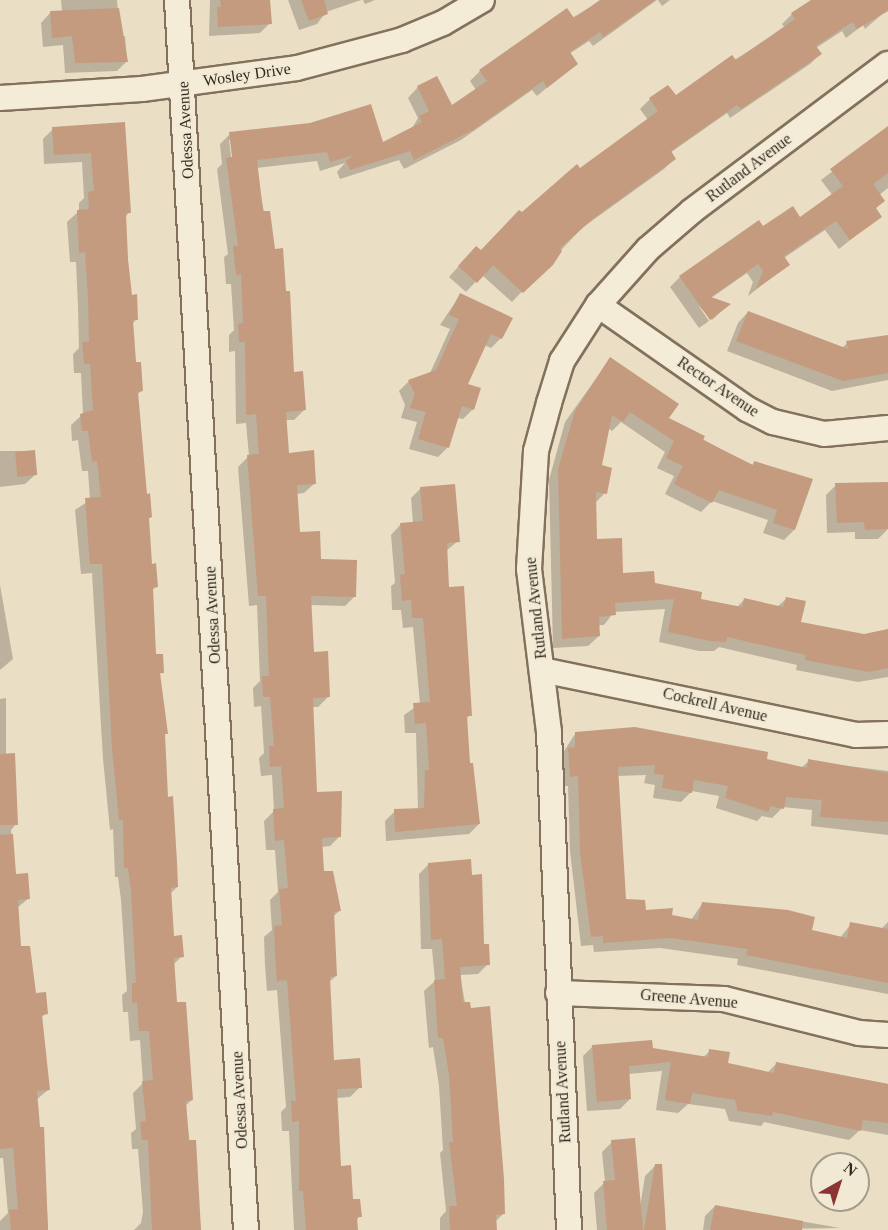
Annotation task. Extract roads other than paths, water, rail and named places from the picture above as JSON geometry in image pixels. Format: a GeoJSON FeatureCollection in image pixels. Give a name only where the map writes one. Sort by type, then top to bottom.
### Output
{"type":"FeatureCollection","features":[{"type":"Feature","properties":{"kind":"street","name":"Odessa Avenue"},"geometry":{"type":"LineString","coordinates":[[177,0],[246,1230]]}},
{"type":"Feature","properties":{"kind":"street","name":"Wosley Drive"},"geometry":{"type":"LineString","coordinates":[[0,98],[183,83],[297,68],[402,40],[443,23],[482,0]]}},
{"type":"Feature","properties":{"kind":"street","name":"Rutland Avenue"},"geometry":{"type":"LineString","coordinates":[[569,1230],[549,732],[529,569],[536,451],[562,361],[598,305],[648,249],[692,211],[888,64]]}},
{"type":"Feature","properties":{"kind":"street","name":"Rector Avenue"},"geometry":{"type":"LineString","coordinates":[[598,305],[747,409],[773,422],[824,434],[888,428]]}},
{"type":"Feature","properties":{"kind":"street","name":"Cockrell Avenue"},"geometry":{"type":"LineString","coordinates":[[542,670],[856,735],[888,734]]}},
{"type":"Feature","properties":{"kind":"street","name":"Greene Avenue"},"geometry":{"type":"LineString","coordinates":[[558,993],[724,999],[860,1032],[888,1035]]}}]}
